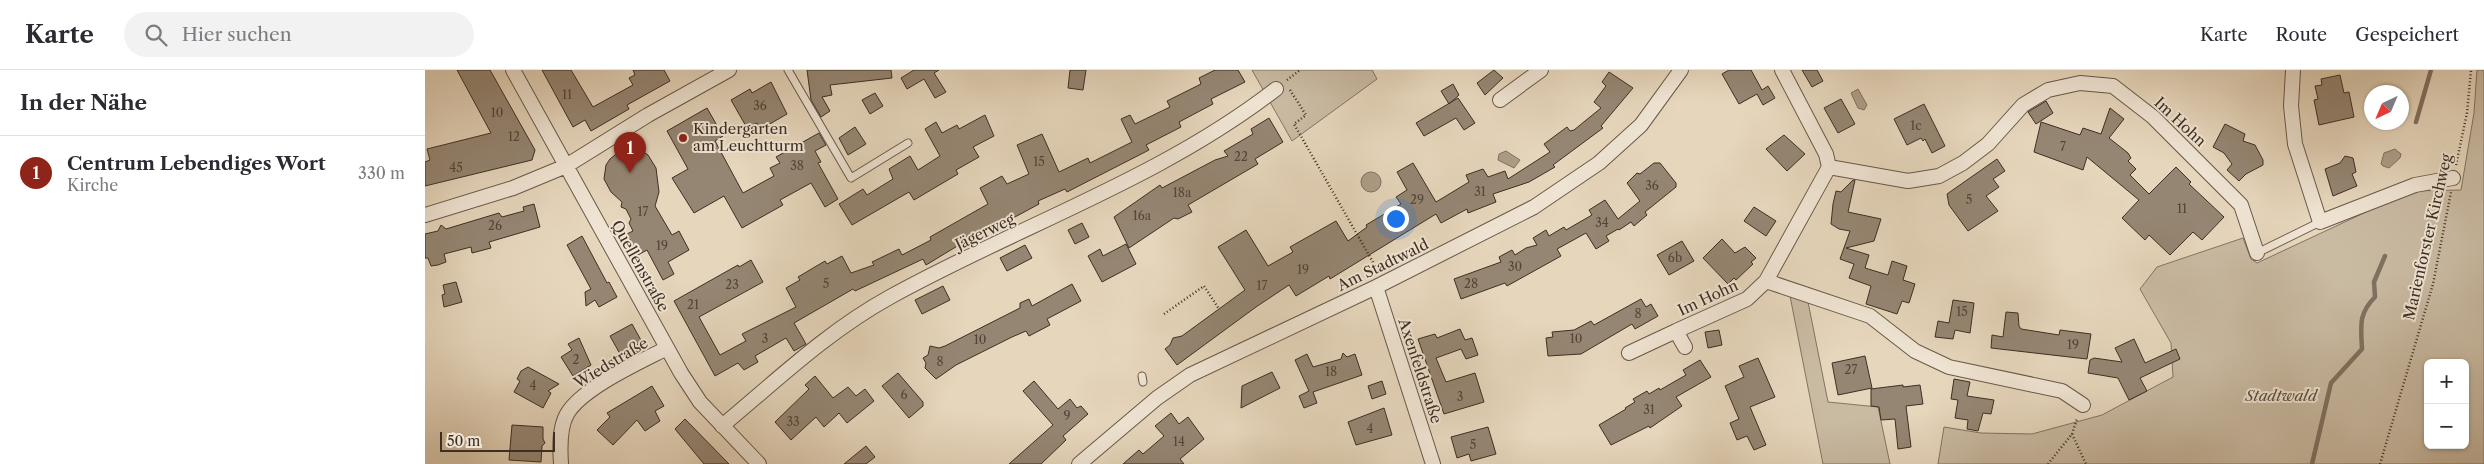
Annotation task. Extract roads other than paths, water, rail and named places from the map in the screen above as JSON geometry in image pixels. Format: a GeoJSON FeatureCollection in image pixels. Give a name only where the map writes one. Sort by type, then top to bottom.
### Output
{"type":"FeatureCollection","features":[{"type":"Feature","properties":{"kind":"street","name":"Quellenstraße"},"geometry":{"type":"LineString","coordinates":[[513,70],[667,348],[700,402],[759,464]]}},
{"type":"Feature","properties":{"kind":"street"},"geometry":{"type":"LineString","coordinates":[[425,216],[513,188],[566,166],[656,110],[729,70]]}},
{"type":"Feature","properties":{"kind":"street"},"geometry":{"type":"LineString","coordinates":[[1500,100],[1541,70]]}},
{"type":"Feature","properties":{"kind":"street","name":"Am Stadtwald"},"geometry":{"type":"LineString","coordinates":[[1079,464],[1157,398],[1190,376],[1381,285],[1519,215],[1585,173],[1641,125],[1681,70]]}},
{"type":"Feature","properties":{"kind":"street"},"geometry":{"type":"LineString","coordinates":[[1782,70],[1826,154],[1829,167]]}},
{"type":"Feature","properties":{"kind":"street"},"geometry":{"type":"LineString","coordinates":[[2293,70],[2291,106],[2295,144],[2320,222],[2415,186],[2453,178]]}},
{"type":"Feature","properties":{"kind":"street","name":"Im Hohn"},"geometry":{"type":"LineString","coordinates":[[1685,347],[1676,331],[1747,298],[1766,281],[1829,167],[1908,181],[1939,176],[1963,163],[1988,144],[2023,105],[2048,90],[2080,83],[2113,86],[2153,117],[2241,205],[2257,252]]}},
{"type":"Feature","properties":{"kind":"street","name":"Jägerweg"},"geometry":{"type":"LineString","coordinates":[[722,426],[840,328],[890,297],[1181,153],[1256,104],[1280,85]]}},
{"type":"Feature","properties":{"kind":"street"},"geometry":{"type":"LineString","coordinates":[[1766,281],[1870,316],[1915,351],[1949,367],[2062,391],[2083,405]]}},
{"type":"Feature","properties":{"kind":"street","name":"Axenfeldstraße"},"geometry":{"type":"LineString","coordinates":[[1381,285],[1433,464]]}},
{"type":"Feature","properties":{"kind":"street"},"geometry":{"type":"LineString","coordinates":[[1629,353],[1676,331]]}},
{"type":"Feature","properties":{"kind":"street","name":"Wiedstraße"},"geometry":{"type":"LineString","coordinates":[[561,464],[562,433],[567,414],[581,398],[667,348]]}},
{"type":"Feature","properties":{"kind":"lane"},"geometry":{"type":"LineString","coordinates":[[788,70],[851,178],[908,143]]}},
{"type":"Feature","properties":{"kind":"lane"},"geometry":{"type":"LineString","coordinates":[[2257,252],[2320,222]]}},
{"type":"Feature","properties":{"kind":"waterway"},"geometry":{"type":"LineString","coordinates":[[2416,122],[2431,70]]}},
{"type":"Feature","properties":{"kind":"waterway"},"geometry":{"type":"LineString","coordinates":[[2312,464],[2331,383],[2362,349],[2361,327],[2363,315],[2375,297],[2374,282],[2385,256]]}},
{"type":"Feature","properties":{"kind":"place","name":"Kindergarten am Leuchtturm"},"geometry":{"type":"Point","coordinates":[683,138]}},
{"type":"Feature","properties":{"kind":"place","name":"Centrum Lebendiges Wort"},"geometry":{"type":"Point","coordinates":[630,173]}},
{"type":"Feature","properties":{"kind":"park label","name":"Stadtwald"},"geometry":{"type":"Point","coordinates":[2281,396]}}]}
